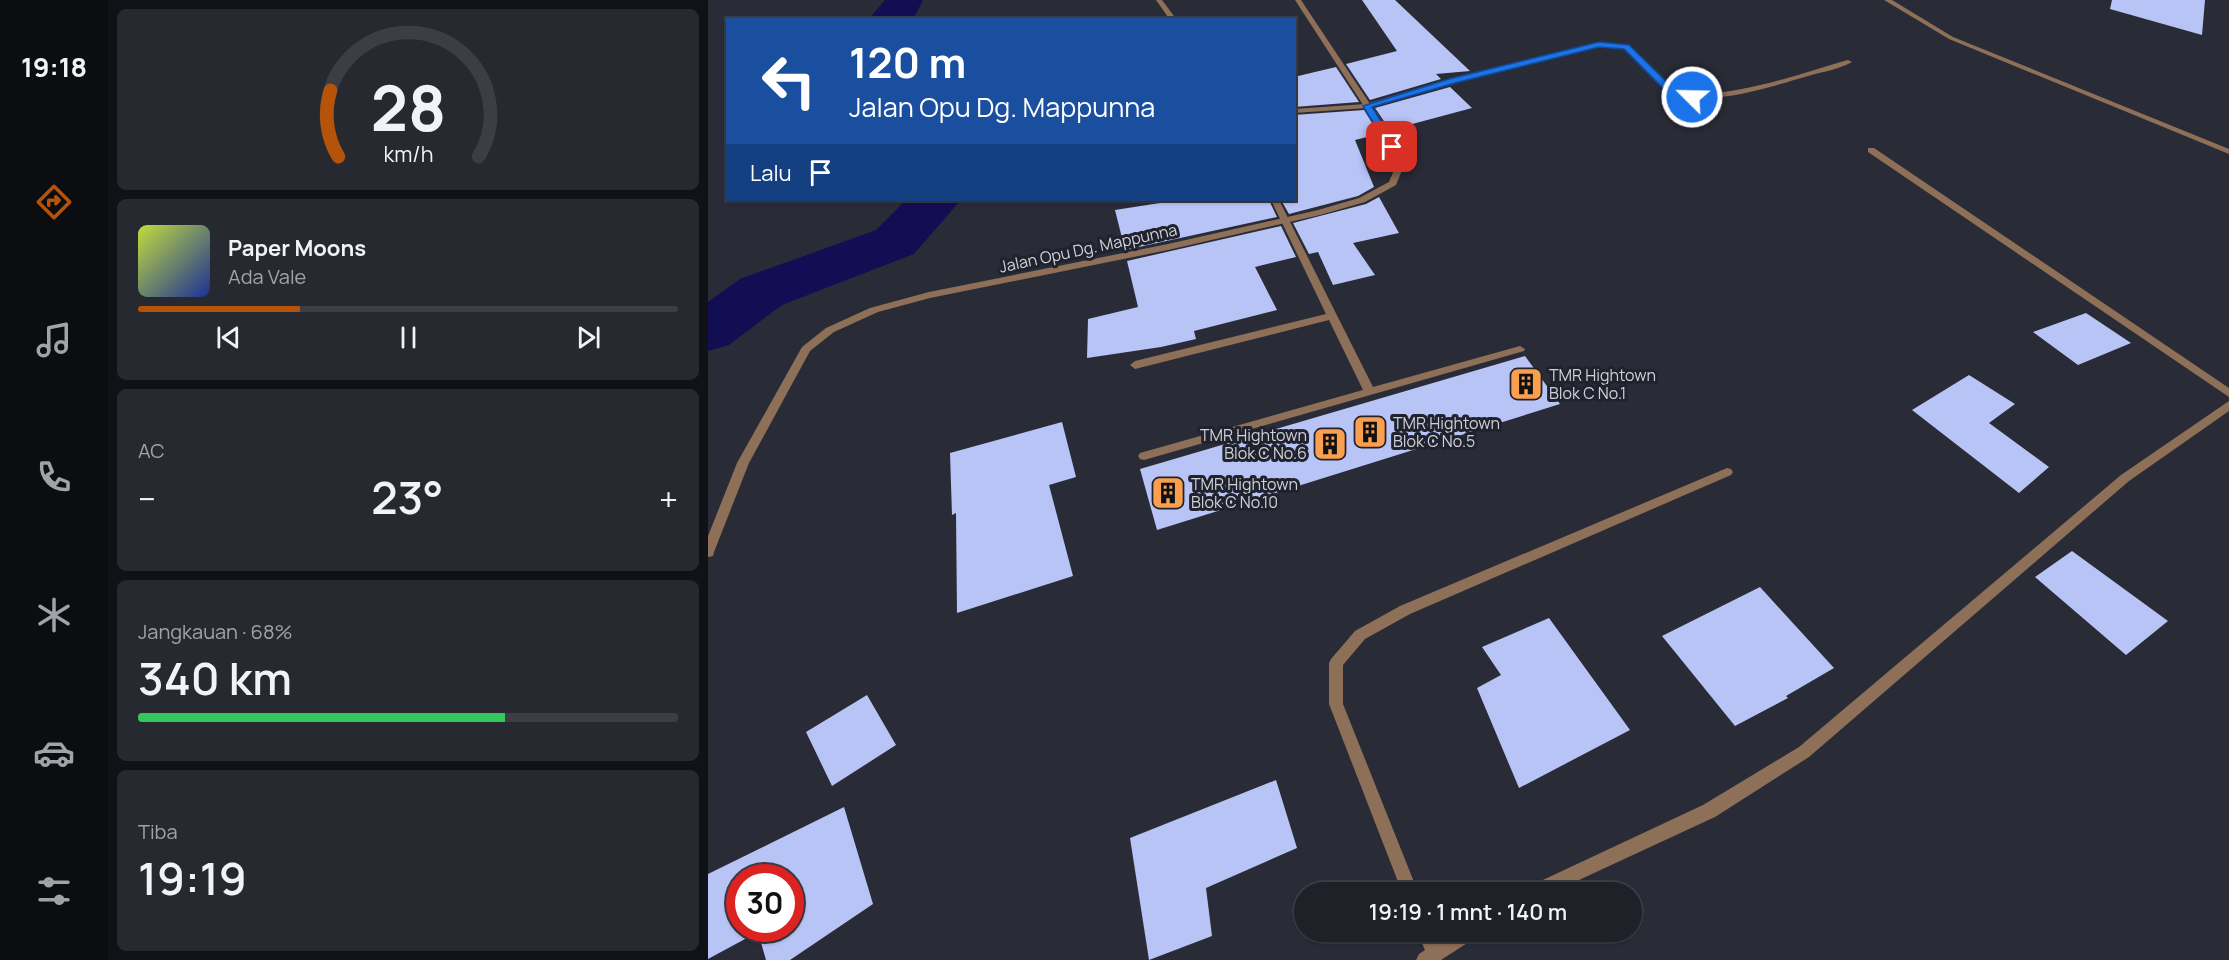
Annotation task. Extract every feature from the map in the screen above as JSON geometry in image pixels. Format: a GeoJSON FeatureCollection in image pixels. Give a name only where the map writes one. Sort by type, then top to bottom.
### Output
{"type":"FeatureCollection","features":[{"type":"Feature","properties":{"kind":"street"},"geometry":{"type":"LineString","coordinates":[[1159,0],[1172,18]]}},
{"type":"Feature","properties":{"kind":"street","name":"Jalan Opu Dg. Mappunna"},"geometry":{"type":"LineString","coordinates":[[708,552],[742,463],[807,349],[830,330],[874,310],[929,295],[1078,266],[1285,220],[1362,200],[1393,183],[1401,163],[1384,131],[1298,0]]}},
{"type":"Feature","properties":{"kind":"street"},"geometry":{"type":"LineString","coordinates":[[1887,0],[1928,26],[1960,42],[2229,152]]}},
{"type":"Feature","properties":{"kind":"street"},"geometry":{"type":"LineString","coordinates":[[1296,111],[1367,106],[1452,81],[1599,45],[1626,47],[1669,89],[1692,97],[1710,97],[1734,92],[1848,62]]}},
{"type":"Feature","properties":{"kind":"street"},"geometry":{"type":"LineString","coordinates":[[1871,150],[2229,393]]}},
{"type":"Feature","properties":{"kind":"street"},"geometry":{"type":"LineString","coordinates":[[1276,201],[1370,392]]}},
{"type":"Feature","properties":{"kind":"street"},"geometry":{"type":"LineString","coordinates":[[1135,364],[1332,316]]}},
{"type":"Feature","properties":{"kind":"street"},"geometry":{"type":"LineString","coordinates":[[1144,456],[1520,349]]}},
{"type":"Feature","properties":{"kind":"street"},"geometry":{"type":"LineString","coordinates":[[1557,882],[1709,811],[1804,752],[2125,478],[2229,405]]}},
{"type":"Feature","properties":{"kind":"street"},"geometry":{"type":"LineString","coordinates":[[1406,882],[1336,704],[1336,663],[1360,635],[1406,610],[1727,472]]}},
{"type":"Feature","properties":{"kind":"street"},"geometry":{"type":"LineString","coordinates":[[1430,956],[1453,942]]}},
{"type":"Feature","properties":{"kind":"building"},"geometry":{"type":"Polygon","coordinates":[[[1362,0],[1395,0],[1470,71],[1436,74],[1441,79],[1370,100],[1346,64],[1397,51],[1362,0]]]}},
{"type":"Feature","properties":{"kind":"building"},"geometry":{"type":"Polygon","coordinates":[[[2112,0],[2205,0],[2202,35],[2110,9],[2112,0]]]}},
{"type":"Feature","properties":{"kind":"building"},"geometry":{"type":"Polygon","coordinates":[[[1336,67],[1359,102],[1296,107],[1296,77],[1336,67]]]}},
{"type":"Feature","properties":{"kind":"building"},"geometry":{"type":"Polygon","coordinates":[[[1450,87],[1472,108],[1390,130],[1375,108],[1450,87]]]}},
{"type":"Feature","properties":{"kind":"building"},"geometry":{"type":"Polygon","coordinates":[[[1364,110],[1379,134],[1355,140],[1374,187],[1358,196],[1289,214],[1282,201],[1296,201],[1296,115],[1364,110]]]}},
{"type":"Feature","properties":{"kind":"building"},"geometry":{"type":"Polygon","coordinates":[[[1379,197],[1399,233],[1353,243],[1375,275],[1333,285],[1318,252],[1309,254],[1293,223],[1366,204],[1379,197]]]}},
{"type":"Feature","properties":{"kind":"building"},"geometry":{"type":"Polygon","coordinates":[[[1173,201],[1269,201],[1277,217],[1125,250],[1115,210],[1173,201]]]}},
{"type":"Feature","properties":{"kind":"building"},"geometry":{"type":"Polygon","coordinates":[[[1281,226],[1296,257],[1255,267],[1277,310],[1194,331],[1196,339],[1161,347],[1087,358],[1088,319],[1138,307],[1127,261],[1281,226]]]}},
{"type":"Feature","properties":{"kind":"building"},"geometry":{"type":"Polygon","coordinates":[[[2086,313],[2131,343],[2078,365],[2033,332],[2086,313]]]}},
{"type":"Feature","properties":{"kind":"building"},"geometry":{"type":"Polygon","coordinates":[[[1525,356],[1560,404],[1157,530],[1140,469],[1525,356]]]}},
{"type":"Feature","properties":{"kind":"building"},"geometry":{"type":"Polygon","coordinates":[[[1969,375],[2015,404],[1989,423],[2049,467],[2019,493],[1912,410],[1969,375]]]}},
{"type":"Feature","properties":{"kind":"building"},"geometry":{"type":"Polygon","coordinates":[[[1062,422],[1076,477],[1049,485],[1073,576],[957,613],[956,513],[952,515],[950,453],[1062,422]]]}},
{"type":"Feature","properties":{"kind":"building"},"geometry":{"type":"Polygon","coordinates":[[[2072,551],[2168,621],[2126,655],[2035,577],[2072,551]]]}},
{"type":"Feature","properties":{"kind":"building"},"geometry":{"type":"Polygon","coordinates":[[[1760,587],[1834,668],[1786,696],[1788,698],[1735,726],[1662,636],[1760,587]]]}},
{"type":"Feature","properties":{"kind":"building"},"geometry":{"type":"Polygon","coordinates":[[[1549,618],[1630,730],[1519,788],[1477,688],[1501,675],[1482,647],[1549,618]]]}},
{"type":"Feature","properties":{"kind":"building"},"geometry":{"type":"Polygon","coordinates":[[[867,695],[896,745],[832,786],[806,732],[867,695]]]}},
{"type":"Feature","properties":{"kind":"building"},"geometry":{"type":"Polygon","coordinates":[[[1276,780],[1297,848],[1206,888],[1212,936],[1149,960],[1130,838],[1276,780]]]}},
{"type":"Feature","properties":{"kind":"building"},"geometry":{"type":"Polygon","coordinates":[[[844,807],[873,904],[790,960],[766,960],[761,942],[804,942],[804,864],[728,864],[844,807]]]}},
{"type":"Feature","properties":{"kind":"building"},"geometry":{"type":"Polygon","coordinates":[[[726,865],[726,942],[739,942],[708,959],[708,874],[726,865]]]}},
{"type":"Feature","properties":{"kind":"waterway"},"geometry":{"type":"LineString","coordinates":[[890,18],[899,11],[904,0]]}},
{"type":"Feature","properties":{"kind":"waterway"},"geometry":{"type":"LineString","coordinates":[[708,331],[761,292],[895,242],[934,201]]}},
{"type":"Feature","properties":{"kind":"place","name":"TMR Hightown Blok C No.1"},"geometry":{"type":"Point","coordinates":[1526,384]}},
{"type":"Feature","properties":{"kind":"place","name":"TMR Hightown Blok C No.5"},"geometry":{"type":"Point","coordinates":[1370,432]}},
{"type":"Feature","properties":{"kind":"place","name":"TMR Hightown Blok C No.6"},"geometry":{"type":"Point","coordinates":[1330,444]}},
{"type":"Feature","properties":{"kind":"place","name":"TMR Hightown Blok C No.10"},"geometry":{"type":"Point","coordinates":[1168,493]}},
{"type":"Feature","properties":{"kind":"route"},"geometry":{"type":"LineString","coordinates":[[1392,147],[1367,106],[1452,81],[1599,45],[1613,44],[1626,47],[1669,89],[1692,97]]}}]}
